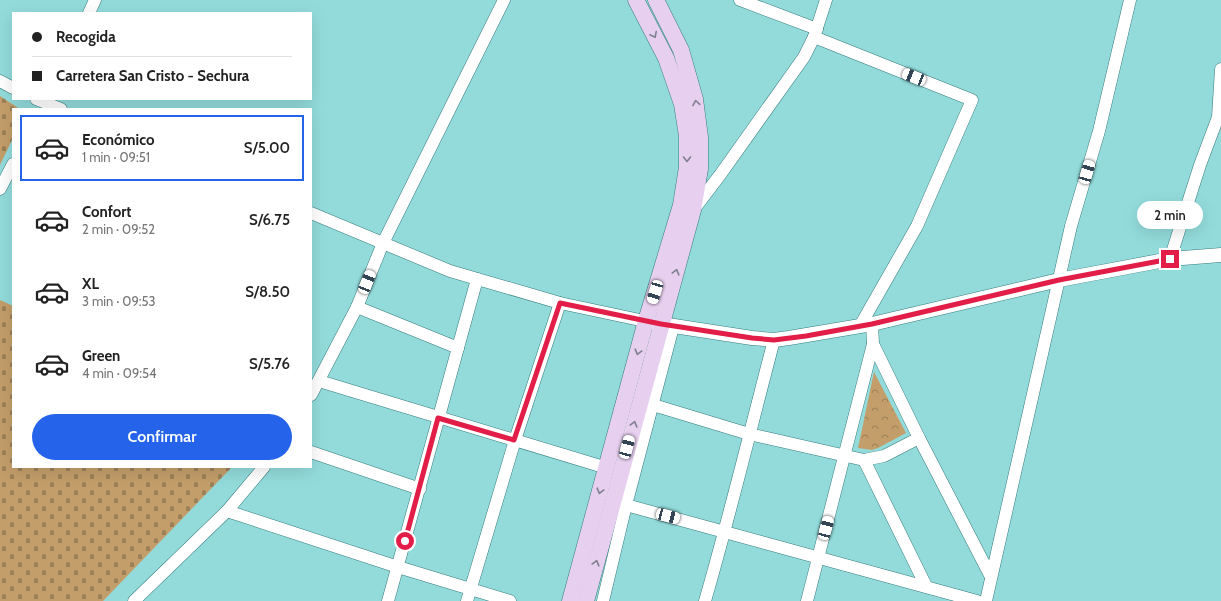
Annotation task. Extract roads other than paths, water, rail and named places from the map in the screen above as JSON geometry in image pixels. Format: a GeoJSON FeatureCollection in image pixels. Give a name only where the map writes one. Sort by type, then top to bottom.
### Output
{"type":"FeatureCollection","features":[{"type":"Feature","properties":{"kind":"main road"},"geometry":{"type":"LineString","coordinates":[[586,601],[646,403],[687,167],[687,136],[682,104],[666,58],[636,0]]}},
{"type":"Feature","properties":{"kind":"main road"},"geometry":{"type":"LineString","coordinates":[[570,601],[606,468],[660,324],[693,210],[700,170],[700,137],[695,99],[681,50],[656,0]]}},
{"type":"Feature","properties":{"kind":"street"},"geometry":{"type":"LineString","coordinates":[[89,12],[95,0]]}},
{"type":"Feature","properties":{"kind":"street"},"geometry":{"type":"LineString","coordinates":[[312,393],[357,307],[383,243],[504,0]]}},
{"type":"Feature","properties":{"kind":"street"},"geometry":{"type":"LineString","coordinates":[[740,0],[972,100],[917,226],[866,325],[873,344],[919,438],[992,577]]}},
{"type":"Feature","properties":{"kind":"street"},"geometry":{"type":"LineString","coordinates":[[693,210],[720,175],[804,57],[815,33],[826,0]]}},
{"type":"Feature","properties":{"kind":"street"},"geometry":{"type":"LineString","coordinates":[[986,601],[1071,226],[1099,131],[1130,0]]}},
{"type":"Feature","properties":{"kind":"street"},"geometry":{"type":"LineString","coordinates":[[1170,259],[1200,165],[1218,117],[1221,69]]}},
{"type":"Feature","properties":{"kind":"street"},"geometry":{"type":"LineString","coordinates":[[0,81],[12,87]]}},
{"type":"Feature","properties":{"kind":"street"},"geometry":{"type":"LineString","coordinates":[[42,102],[58,108]]}},
{"type":"Feature","properties":{"kind":"street"},"geometry":{"type":"LineString","coordinates":[[0,189],[12,166]]}},
{"type":"Feature","properties":{"kind":"street"},"geometry":{"type":"LineString","coordinates":[[312,213],[450,271],[560,303],[660,324],[774,340],[806,336],[866,325],[1059,280],[1170,259],[1221,255]]}},
{"type":"Feature","properties":{"kind":"street"},"geometry":{"type":"LineString","coordinates":[[388,601],[477,279]]}},
{"type":"Feature","properties":{"kind":"street"},"geometry":{"type":"LineString","coordinates":[[467,601],[514,440],[560,303]]}},
{"type":"Feature","properties":{"kind":"street"},"geometry":{"type":"LineString","coordinates":[[357,307],[458,348]]}},
{"type":"Feature","properties":{"kind":"street"},"geometry":{"type":"LineString","coordinates":[[705,601],[725,532],[774,340]]}},
{"type":"Feature","properties":{"kind":"street"},"geometry":{"type":"LineString","coordinates":[[807,601],[873,344]]}},
{"type":"Feature","properties":{"kind":"street"},"geometry":{"type":"LineString","coordinates":[[319,381],[606,468]]}},
{"type":"Feature","properties":{"kind":"street"},"geometry":{"type":"LineString","coordinates":[[603,601],[626,505],[646,403],[749,434],[864,460],[884,456],[919,438]]}},
{"type":"Feature","properties":{"kind":"street"},"geometry":{"type":"LineString","coordinates":[[312,452],[420,489]]}},
{"type":"Feature","properties":{"kind":"street"},"geometry":{"type":"LineString","coordinates":[[864,460],[926,586]]}},
{"type":"Feature","properties":{"kind":"street"},"geometry":{"type":"LineString","coordinates":[[134,601],[227,511],[263,468]]}},
{"type":"Feature","properties":{"kind":"street"},"geometry":{"type":"LineString","coordinates":[[626,505],[977,601]]}},
{"type":"Feature","properties":{"kind":"street"},"geometry":{"type":"LineString","coordinates":[[227,511],[398,567],[510,601]]}}]}
